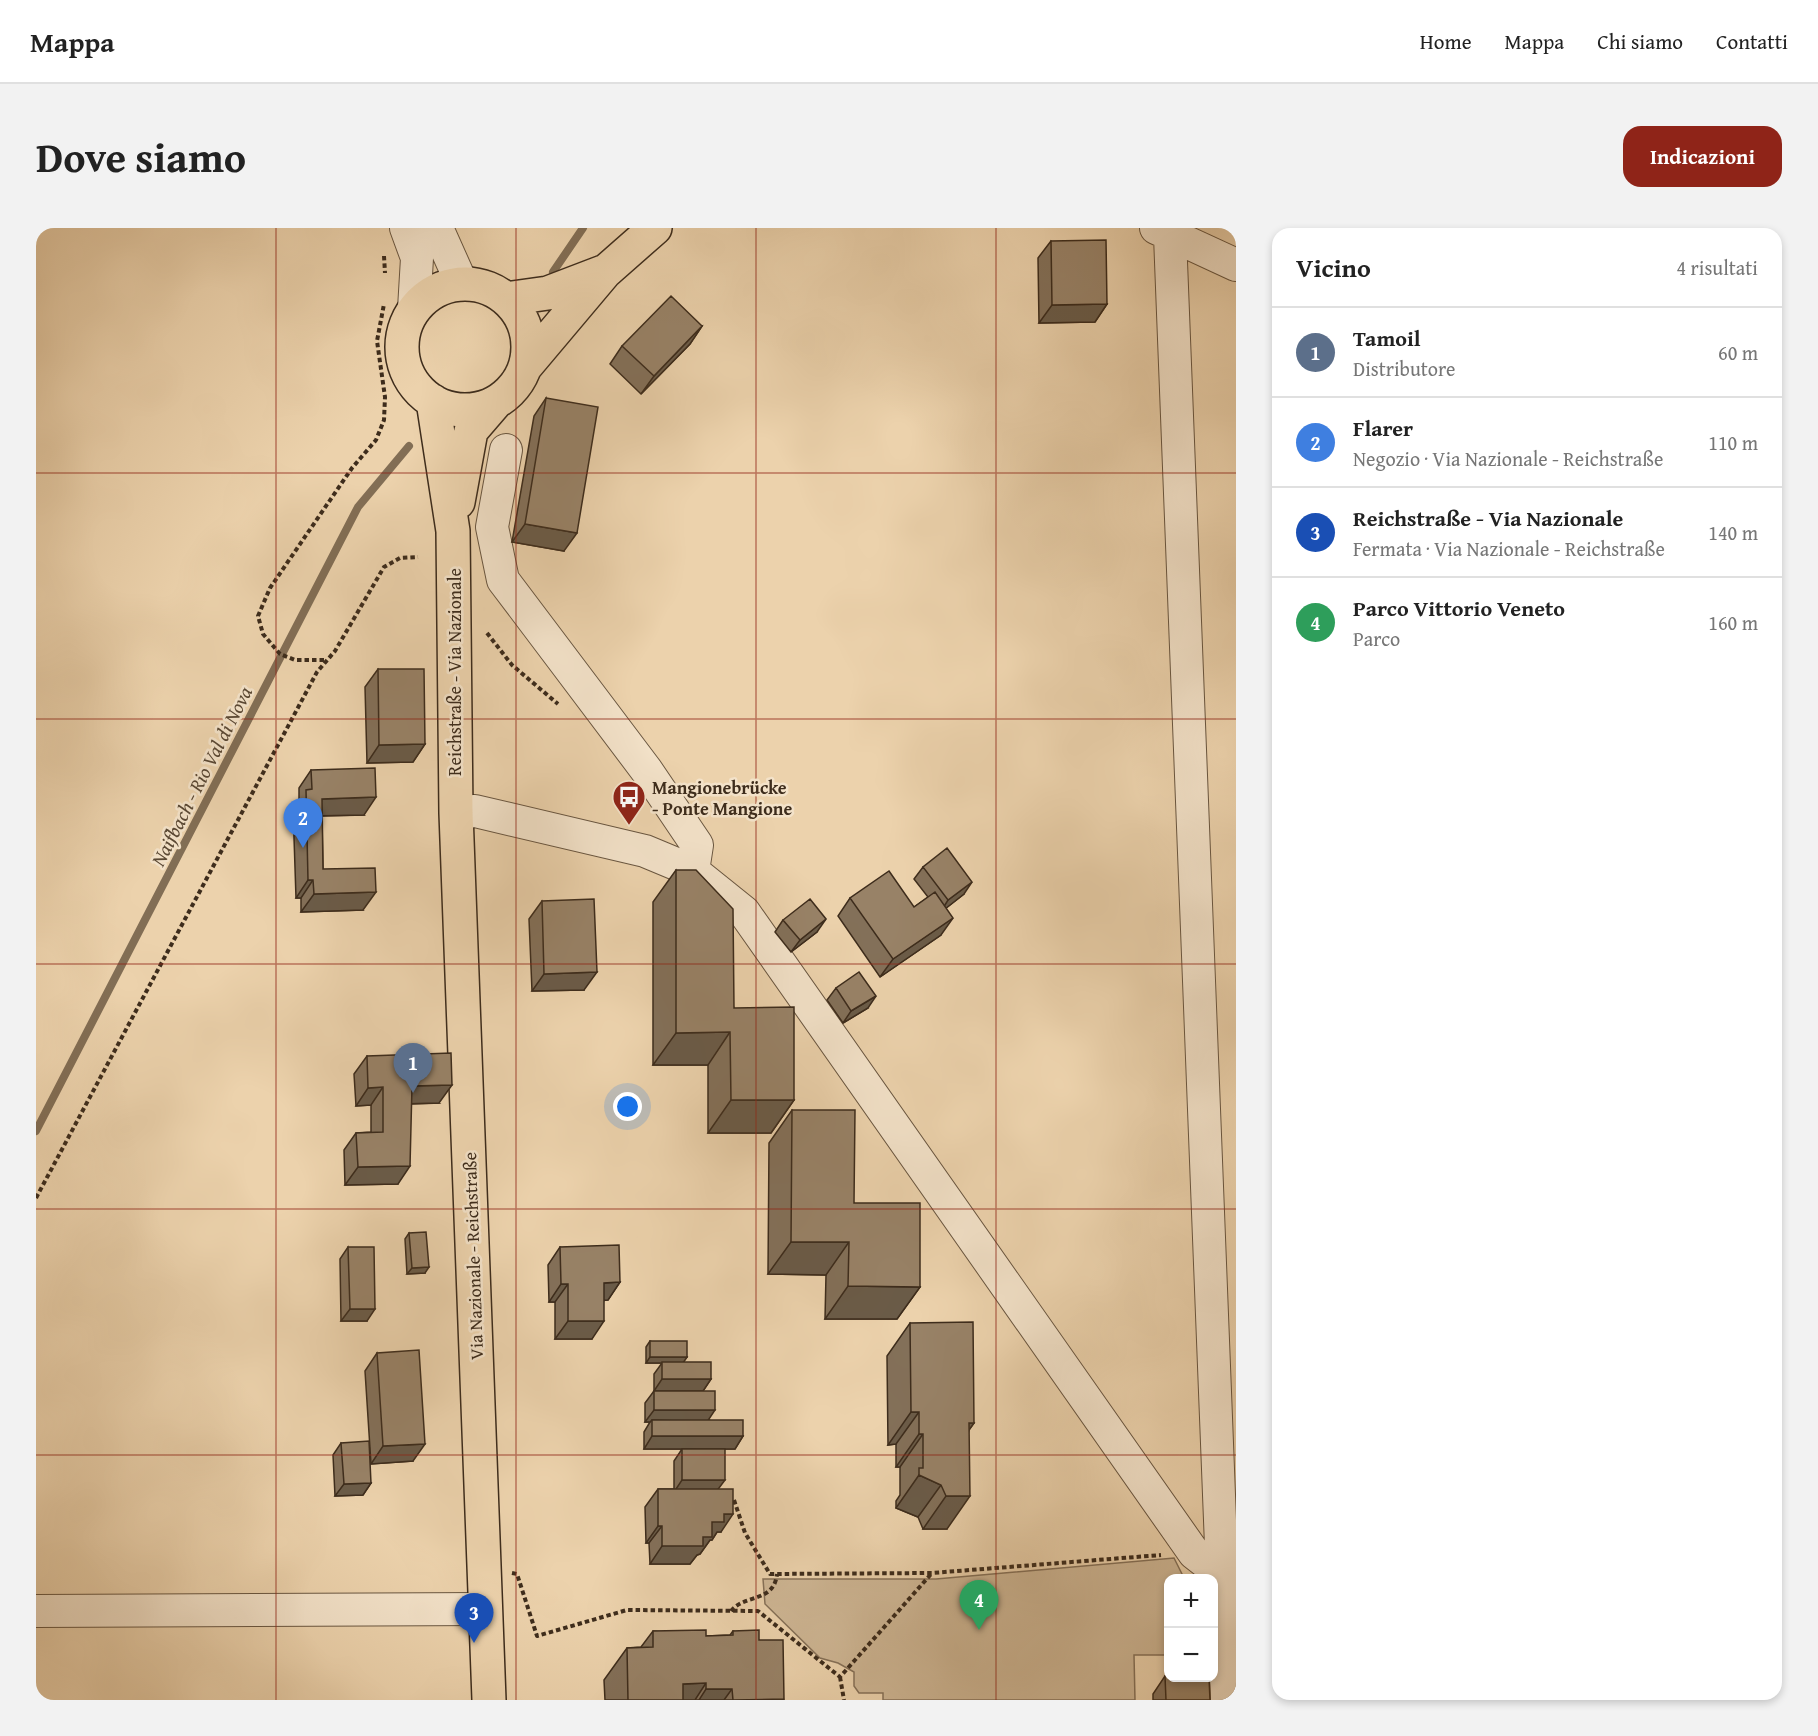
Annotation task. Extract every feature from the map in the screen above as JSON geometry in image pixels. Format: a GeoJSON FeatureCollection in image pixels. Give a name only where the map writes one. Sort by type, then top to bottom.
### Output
{"type":"FeatureCollection","features":[{"type":"Feature","properties":{"kind":"main road"},"geometry":{"type":"LineString","coordinates":[[506,299],[548,293],[605,272],[655,228]]}},
{"type":"Feature","properties":{"kind":"main road","name":"Reichstraße - Via Nazionale"},"geometry":{"type":"LineString","coordinates":[[453,531],[471,431],[496,402],[513,387],[525,367],[605,272]]}},
{"type":"Feature","properties":{"kind":"main road"},"geometry":{"type":"LineString","coordinates":[[496,402],[464,410],[448,408],[433,401],[417,388],[406,369],[402,349],[405,328],[399,306],[462,284],[493,291],[506,299],[518,314],[526,330],[528,349],[525,367]]}},
{"type":"Feature","properties":{"kind":"main road","name":"Reichstraße - Via Nazionale"},"geometry":{"type":"LineString","coordinates":[[433,401],[453,531],[456,813]]}},
{"type":"Feature","properties":{"kind":"main road","name":"Via Nazionale - Reichstraße"},"geometry":{"type":"LineString","coordinates":[[456,813],[489,1700]]}},
{"type":"Feature","properties":{"kind":"street"},"geometry":{"type":"LineString","coordinates":[[399,306],[417,258],[406,228]]}},
{"type":"Feature","properties":{"kind":"street"},"geometry":{"type":"LineString","coordinates":[[437,228],[462,284]]}},
{"type":"Feature","properties":{"kind":"street"},"geometry":{"type":"LineString","coordinates":[[1227,1700],[1230,1617],[1221,1574],[1163,232],[1236,265]]}},
{"type":"Feature","properties":{"kind":"street"},"geometry":{"type":"LineString","coordinates":[[506,450],[492,527],[502,580],[647,771],[697,845],[693,871]]}},
{"type":"Feature","properties":{"kind":"street"},"geometry":{"type":"LineString","coordinates":[[456,813],[475,811],[645,851],[693,871],[744,912],[771,947],[1194,1553],[1221,1574]]}},
{"type":"Feature","properties":{"kind":"street"},"geometry":{"type":"LineString","coordinates":[[36,1611],[486,1609]]}},
{"type":"Feature","properties":{"kind":"path"},"geometry":{"type":"LineString","coordinates":[[382,248],[386,280]]}},
{"type":"Feature","properties":{"kind":"path"},"geometry":{"type":"LineString","coordinates":[[325,660],[306,662],[280,654],[262,634],[258,616],[261,603],[270,588],[352,468],[376,440],[384,420],[385,397],[377,341],[399,306]]}},
{"type":"Feature","properties":{"kind":"path"},"geometry":{"type":"LineString","coordinates":[[36,1198],[325,660],[335,651],[384,567],[400,558],[418,557]]}},
{"type":"Feature","properties":{"kind":"path"},"geometry":{"type":"LineString","coordinates":[[734,1500],[745,1533],[770,1574],[932,1574],[1194,1553]]}},
{"type":"Feature","properties":{"kind":"path"},"geometry":{"type":"LineString","coordinates":[[485,1569],[517,1574],[537,1636],[627,1610],[758,1611],[840,1677],[844,1700]]}},
{"type":"Feature","properties":{"kind":"path"},"geometry":{"type":"LineString","coordinates":[[731,1611],[737,1603],[764,1596],[775,1583],[777,1574]]}},
{"type":"Feature","properties":{"kind":"path"},"geometry":{"type":"LineString","coordinates":[[840,1677],[932,1574]]}},
{"type":"Feature","properties":{"kind":"shaded area"},"geometry":{"type":"Polygon","coordinates":[[[1174,1558],[1182,1574],[1164,1574],[1164,1655],[1134,1655],[1135,1700],[883,1700],[883,1693],[859,1693],[854,1686],[854,1672],[838,1663],[820,1658],[765,1604],[763,1579],[936,1579],[1174,1558]]]}},
{"type":"Feature","properties":{"kind":"building"},"geometry":{"type":"Polygon","coordinates":[[[1106,240],[1107,304],[1052,305],[1051,241],[1106,240]]]}},
{"type":"Feature","properties":{"kind":"building"},"geometry":{"type":"Polygon","coordinates":[[[671,296],[702,326],[654,376],[622,346],[671,296]]]}},
{"type":"Feature","properties":{"kind":"building"},"geometry":{"type":"Polygon","coordinates":[[[546,398],[598,407],[577,533],[525,524],[546,398]]]}},
{"type":"Feature","properties":{"kind":"building"},"geometry":{"type":"Polygon","coordinates":[[[378,669],[424,669],[425,744],[379,745],[378,669]]]}},
{"type":"Feature","properties":{"kind":"building"},"geometry":{"type":"Polygon","coordinates":[[[375,768],[376,797],[322,799],[323,869],[375,868],[376,892],[314,894],[313,880],[308,880],[306,790],[312,789],[311,770],[375,768]]]}},
{"type":"Feature","properties":{"kind":"building"},"geometry":{"type":"Polygon","coordinates":[[[947,848],[972,882],[948,900],[923,867],[947,848]]]}},
{"type":"Feature","properties":{"kind":"building"},"geometry":{"type":"Polygon","coordinates":[[[676,870],[696,870],[733,909],[734,1008],[794,1007],[794,1100],[731,1100],[730,1032],[676,1033],[676,870]]]}},
{"type":"Feature","properties":{"kind":"building"},"geometry":{"type":"Polygon","coordinates":[[[889,871],[914,907],[935,892],[953,918],[893,959],[850,898],[889,871]]]}},
{"type":"Feature","properties":{"kind":"building"},"geometry":{"type":"Polygon","coordinates":[[[594,899],[597,972],[544,974],[542,901],[594,899]]]}},
{"type":"Feature","properties":{"kind":"building"},"geometry":{"type":"Polygon","coordinates":[[[810,899],[826,919],[800,940],[783,920],[810,899]]]}},
{"type":"Feature","properties":{"kind":"building"},"geometry":{"type":"Polygon","coordinates":[[[859,972],[876,996],[851,1011],[836,988],[859,972]]]}},
{"type":"Feature","properties":{"kind":"building"},"geometry":{"type":"Polygon","coordinates":[[[451,1053],[452,1085],[412,1086],[410,1166],[358,1167],[356,1133],[383,1132],[383,1087],[368,1088],[367,1056],[451,1053]]]}},
{"type":"Feature","properties":{"kind":"building"},"geometry":{"type":"Polygon","coordinates":[[[792,1110],[855,1110],[854,1203],[920,1203],[920,1287],[848,1286],[849,1242],[791,1242],[792,1110]]]}},
{"type":"Feature","properties":{"kind":"building"},"geometry":{"type":"Polygon","coordinates":[[[426,1232],[429,1267],[412,1268],[409,1233],[426,1232]]]}},
{"type":"Feature","properties":{"kind":"building"},"geometry":{"type":"Polygon","coordinates":[[[619,1245],[620,1282],[604,1283],[604,1321],[568,1321],[568,1284],[561,1284],[560,1247],[619,1245]]]}},
{"type":"Feature","properties":{"kind":"building"},"geometry":{"type":"Polygon","coordinates":[[[348,1247],[374,1247],[375,1309],[350,1309],[348,1247]]]}},
{"type":"Feature","properties":{"kind":"building"},"geometry":{"type":"Polygon","coordinates":[[[973,1322],[974,1423],[969,1423],[970,1496],[946,1496],[941,1485],[919,1475],[919,1468],[923,1468],[923,1434],[919,1434],[919,1412],[911,1412],[910,1323],[973,1322]]]}},
{"type":"Feature","properties":{"kind":"building"},"geometry":{"type":"Polygon","coordinates":[[[650,1341],[687,1341],[687,1357],[650,1357],[650,1341]]]}},
{"type":"Feature","properties":{"kind":"building"},"geometry":{"type":"Polygon","coordinates":[[[419,1350],[425,1444],[383,1446],[377,1353],[419,1350]]]}},
{"type":"Feature","properties":{"kind":"building"},"geometry":{"type":"Polygon","coordinates":[[[662,1362],[711,1362],[711,1379],[662,1379],[662,1362]]]}},
{"type":"Feature","properties":{"kind":"building"},"geometry":{"type":"Polygon","coordinates":[[[654,1391],[715,1391],[715,1410],[654,1410],[654,1391]]]}},
{"type":"Feature","properties":{"kind":"building"},"geometry":{"type":"Polygon","coordinates":[[[652,1420],[743,1420],[743,1436],[652,1436],[652,1420]]]}},
{"type":"Feature","properties":{"kind":"building"},"geometry":{"type":"Polygon","coordinates":[[[369,1441],[371,1483],[344,1484],[341,1443],[369,1441]]]}},
{"type":"Feature","properties":{"kind":"building"},"geometry":{"type":"Polygon","coordinates":[[[682,1449],[725,1449],[725,1480],[682,1480],[682,1449]]]}},
{"type":"Feature","properties":{"kind":"building"},"geometry":{"type":"Polygon","coordinates":[[[658,1489],[733,1489],[733,1514],[724,1514],[724,1522],[712,1522],[712,1537],[703,1537],[703,1546],[662,1546],[662,1526],[658,1526],[658,1489]]]}},
{"type":"Feature","properties":{"kind":"building"},"geometry":{"type":"Polygon","coordinates":[[[706,1630],[706,1636],[733,1635],[733,1631],[759,1630],[759,1640],[783,1640],[784,1699],[733,1700],[732,1689],[706,1689],[706,1683],[683,1684],[683,1700],[628,1700],[627,1648],[653,1647],[653,1631],[706,1630]]]}},
{"type":"Feature","properties":{"kind":"building"},"geometry":{"type":"Polygon","coordinates":[[[1165,1682],[1209,1682],[1210,1700],[1166,1700],[1165,1682]]]}},
{"type":"Feature","properties":{"kind":"waterway","name":"Naifbach - Rio Val di Nova"},"geometry":{"type":"LineString","coordinates":[[553,272],[583,228]]}},
{"type":"Feature","properties":{"kind":"waterway","name":"Naifbach - Rio Val di Nova"},"geometry":{"type":"LineString","coordinates":[[36,1131],[358,507],[409,446]]}},
{"type":"Feature","properties":{"kind":"place","name":"Mangionebrücke - Ponte Mangione"},"geometry":{"type":"Point","coordinates":[629,826]}},
{"type":"Feature","properties":{"kind":"place","name":"Flarer"},"geometry":{"type":"Point","coordinates":[303,848]}},
{"type":"Feature","properties":{"kind":"place","name":"Tamoil"},"geometry":{"type":"Point","coordinates":[413,1093]}},
{"type":"Feature","properties":{"kind":"place","name":"Parco Vittorio Veneto"},"geometry":{"type":"Point","coordinates":[979,1630]}},
{"type":"Feature","properties":{"kind":"place","name":"Reichstraße - Via Nazionale"},"geometry":{"type":"Point","coordinates":[474,1643]}}]}
